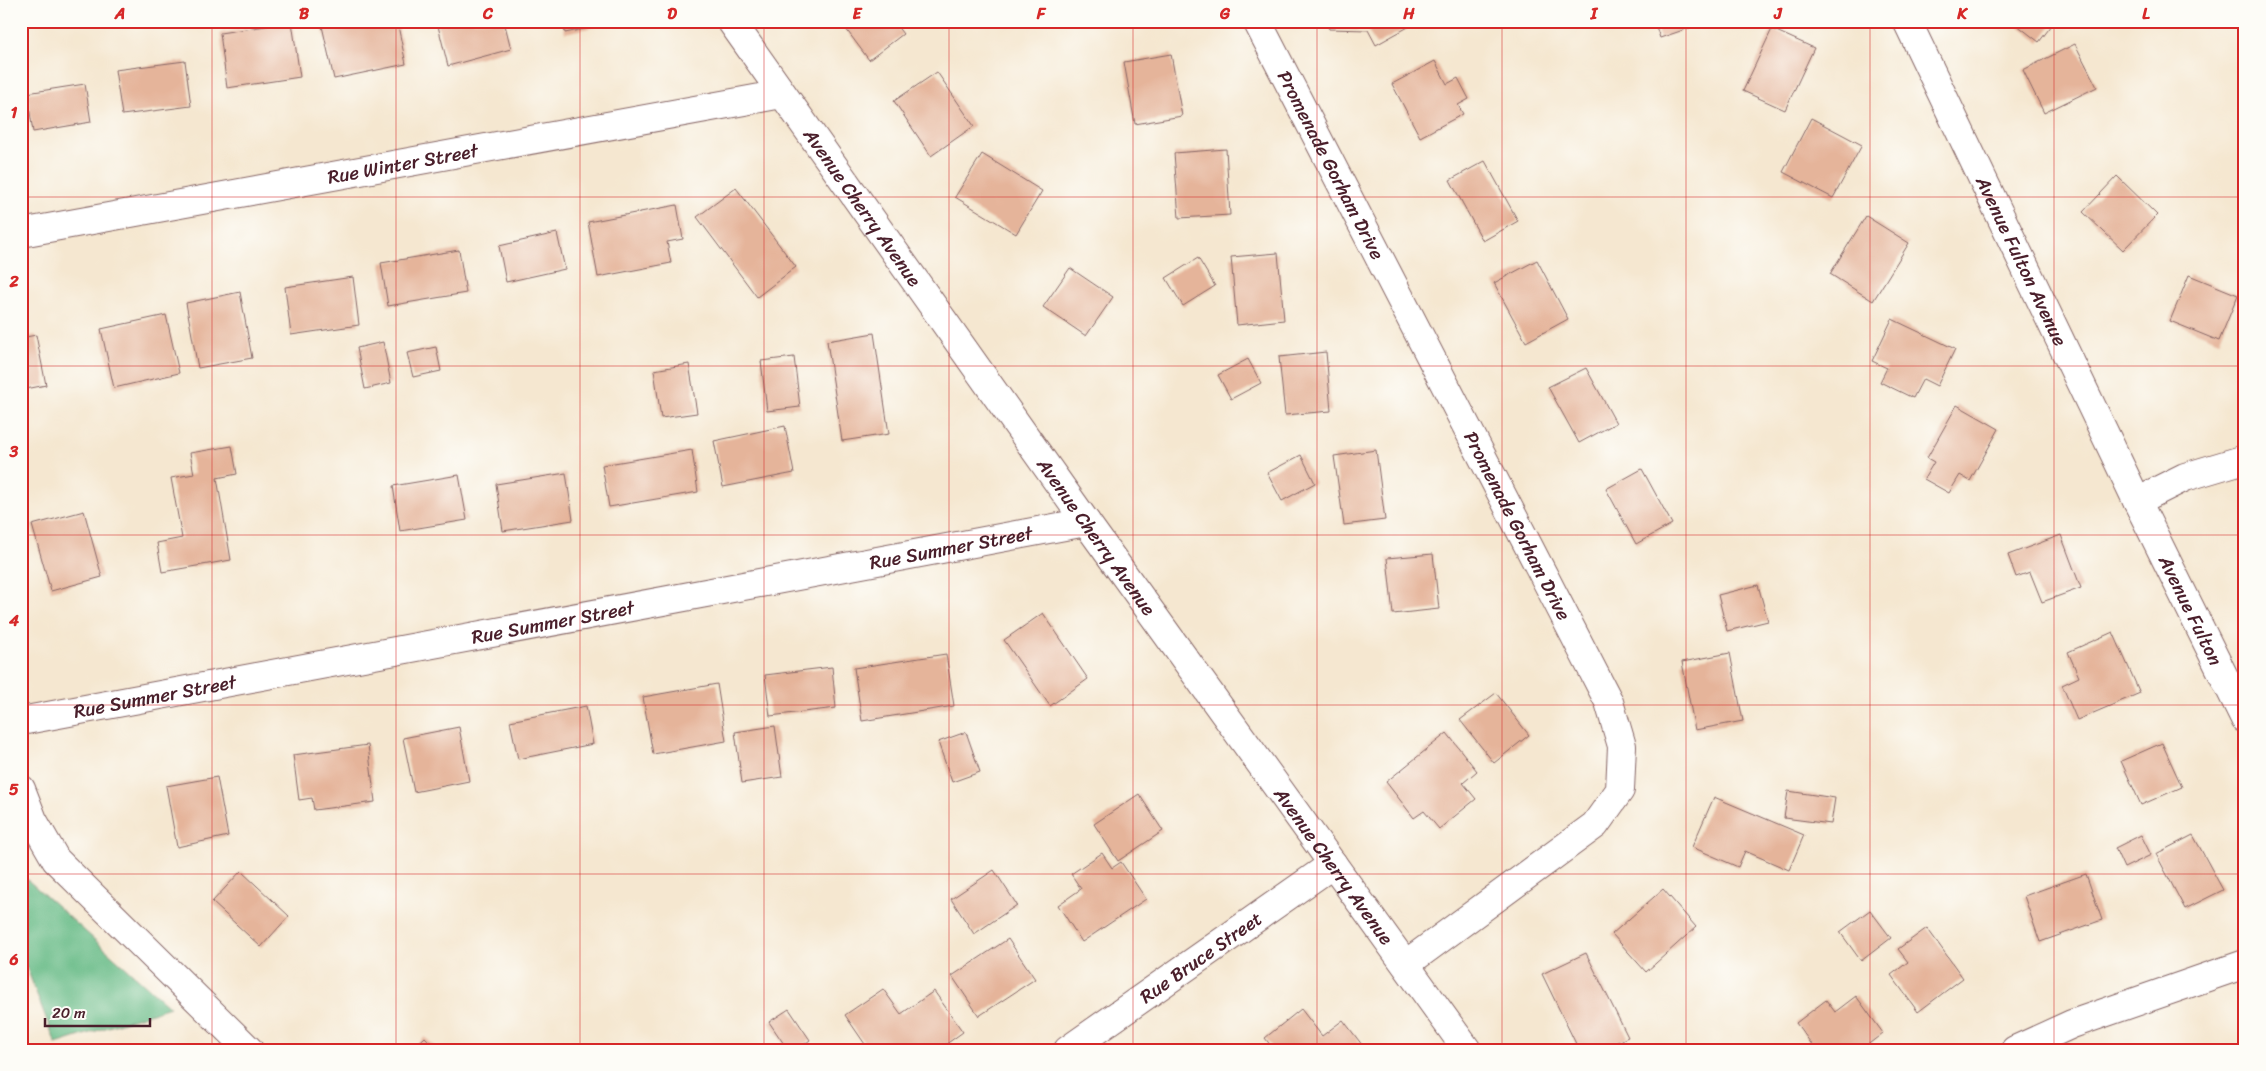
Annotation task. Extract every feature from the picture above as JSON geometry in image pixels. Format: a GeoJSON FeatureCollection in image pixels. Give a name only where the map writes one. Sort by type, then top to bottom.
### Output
{"type":"FeatureCollection","features":[{"type":"Feature","properties":{"kind":"street","name":"Avenue Cherry Avenue"},"geometry":{"type":"LineString","coordinates":[[731,21],[1086,522],[1467,1050]]}},
{"type":"Feature","properties":{"kind":"street","name":"Promenade Gorham Drive"},"geometry":{"type":"LineString","coordinates":[[1257,21],[1608,702],[1622,746],[1620,790],[1595,825],[1406,964]]}},
{"type":"Feature","properties":{"kind":"street","name":"Avenue Fulton Avenue"},"geometry":{"type":"LineString","coordinates":[[1907,21],[2137,501]]}},
{"type":"Feature","properties":{"kind":"street","name":"Rue Winter Street"},"geometry":{"type":"LineString","coordinates":[[21,233],[782,94]]}},
{"type":"Feature","properties":{"kind":"street"},"geometry":{"type":"LineString","coordinates":[[2137,501],[2185,477],[2245,459]]}},
{"type":"Feature","properties":{"kind":"street","name":"Avenue Fulton"},"geometry":{"type":"LineString","coordinates":[[2137,501],[2245,719]]}},
{"type":"Feature","properties":{"kind":"street","name":"Rue Summer Street"},"geometry":{"type":"LineString","coordinates":[[21,721],[1086,522]]}},
{"type":"Feature","properties":{"kind":"street"},"geometry":{"type":"LineString","coordinates":[[21,789],[33,820],[56,860],[249,1050]]}},
{"type":"Feature","properties":{"kind":"street","name":"Rue Bruce Street"},"geometry":{"type":"LineString","coordinates":[[1068,1050],[1333,864]]}},
{"type":"Feature","properties":{"kind":"street"},"geometry":{"type":"LineString","coordinates":[[2015,1050],[2072,1024],[2245,964]]}},
{"type":"Feature","properties":{"kind":"green space"},"geometry":{"type":"Polygon","coordinates":[[[21,874],[170,1007],[56,1044],[21,953],[21,874]]]}},
{"type":"Feature","properties":{"kind":"building"},"geometry":{"type":"Polygon","coordinates":[[[342,21],[397,21],[406,64],[334,79],[322,26],[342,21]]]}},
{"type":"Feature","properties":{"kind":"building"},"geometry":{"type":"Polygon","coordinates":[[[504,21],[511,49],[448,66],[437,22],[504,21]]]}},
{"type":"Feature","properties":{"kind":"building"},"geometry":{"type":"Polygon","coordinates":[[[563,21],[617,21],[617,22],[565,33],[563,21]]]}},
{"type":"Feature","properties":{"kind":"building"},"geometry":{"type":"Polygon","coordinates":[[[840,21],[893,21],[903,34],[869,60],[840,21]]]}},
{"type":"Feature","properties":{"kind":"building"},"geometry":{"type":"Polygon","coordinates":[[[1325,21],[1419,21],[1376,45],[1368,30],[1329,29],[1325,21]]]}},
{"type":"Feature","properties":{"kind":"building"},"geometry":{"type":"Polygon","coordinates":[[[1654,21],[1697,21],[1698,25],[1660,38],[1654,21]]]}},
{"type":"Feature","properties":{"kind":"building"},"geometry":{"type":"Polygon","coordinates":[[[2012,21],[2055,21],[2039,42],[2012,21]]]}},
{"type":"Feature","properties":{"kind":"building"},"geometry":{"type":"Polygon","coordinates":[[[292,22],[300,77],[227,88],[220,33],[292,22]]]}},
{"type":"Feature","properties":{"kind":"building"},"geometry":{"type":"Polygon","coordinates":[[[1772,29],[1814,48],[1785,110],[1743,91],[1772,29]]]}},
{"type":"Feature","properties":{"kind":"building"},"geometry":{"type":"Polygon","coordinates":[[[2075,44],[2097,87],[2044,113],[2023,70],[2075,44]]]}},
{"type":"Feature","properties":{"kind":"building"},"geometry":{"type":"Polygon","coordinates":[[[1171,54],[1182,116],[1135,124],[1124,62],[1171,54]]]}},
{"type":"Feature","properties":{"kind":"building"},"geometry":{"type":"Polygon","coordinates":[[[185,61],[191,106],[122,115],[115,70],[185,61]]]}},
{"type":"Feature","properties":{"kind":"building"},"geometry":{"type":"Polygon","coordinates":[[[1435,61],[1447,84],[1458,78],[1469,99],[1458,105],[1463,114],[1420,137],[1392,84],[1435,61]]]}},
{"type":"Feature","properties":{"kind":"building"},"geometry":{"type":"Polygon","coordinates":[[[937,72],[974,126],[931,156],[894,101],[937,72]]]}},
{"type":"Feature","properties":{"kind":"building"},"geometry":{"type":"Polygon","coordinates":[[[85,84],[91,122],[33,132],[27,93],[85,84]]]}},
{"type":"Feature","properties":{"kind":"building"},"geometry":{"type":"Polygon","coordinates":[[[1811,118],[1862,145],[1833,198],[1783,172],[1811,118]]]}},
{"type":"Feature","properties":{"kind":"building"},"geometry":{"type":"Polygon","coordinates":[[[1226,149],[1230,215],[1179,218],[1174,153],[1226,149]]]}},
{"type":"Feature","properties":{"kind":"building"},"geometry":{"type":"Polygon","coordinates":[[[982,154],[1042,191],[1016,234],[955,197],[982,154]]]}},
{"type":"Feature","properties":{"kind":"building"},"geometry":{"type":"Polygon","coordinates":[[[1485,161],[1518,221],[1483,241],[1450,180],[1485,161]]]}},
{"type":"Feature","properties":{"kind":"building"},"geometry":{"type":"Polygon","coordinates":[[[2117,176],[2157,215],[2123,250],[2083,212],[2117,176]]]}},
{"type":"Feature","properties":{"kind":"building"},"geometry":{"type":"Polygon","coordinates":[[[736,188],[796,267],[757,297],[697,217],[736,188]]]}},
{"type":"Feature","properties":{"kind":"building"},"geometry":{"type":"Polygon","coordinates":[[[677,205],[683,239],[667,242],[671,263],[598,277],[588,222],[677,205]]]}},
{"type":"Feature","properties":{"kind":"building"},"geometry":{"type":"Polygon","coordinates":[[[1866,216],[1909,243],[1873,301],[1830,274],[1866,216]]]}},
{"type":"Feature","properties":{"kind":"building"},"geometry":{"type":"Polygon","coordinates":[[[557,233],[565,269],[506,282],[499,246],[557,233]]]}},
{"type":"Feature","properties":{"kind":"building"},"geometry":{"type":"Polygon","coordinates":[[[459,250],[466,293],[388,306],[381,263],[459,250]]]}},
{"type":"Feature","properties":{"kind":"building"},"geometry":{"type":"Polygon","coordinates":[[[1278,253],[1284,320],[1237,325],[1231,257],[1278,253]]]}},
{"type":"Feature","properties":{"kind":"building"},"geometry":{"type":"Polygon","coordinates":[[[1198,258],[1215,286],[1183,306],[1166,278],[1198,258]]]}},
{"type":"Feature","properties":{"kind":"building"},"geometry":{"type":"Polygon","coordinates":[[[1537,260],[1568,319],[1526,342],[1494,283],[1537,260]]]}},
{"type":"Feature","properties":{"kind":"building"},"geometry":{"type":"Polygon","coordinates":[[[1070,268],[1113,297],[1086,336],[1043,307],[1070,268]]]}},
{"type":"Feature","properties":{"kind":"building"},"geometry":{"type":"Polygon","coordinates":[[[2189,275],[2238,295],[2219,341],[2170,321],[2189,275]]]}},
{"type":"Feature","properties":{"kind":"building"},"geometry":{"type":"Polygon","coordinates":[[[353,277],[359,325],[291,335],[285,287],[353,277]]]}},
{"type":"Feature","properties":{"kind":"building"},"geometry":{"type":"Polygon","coordinates":[[[240,292],[252,358],[198,368],[186,303],[240,292]]]}},
{"type":"Feature","properties":{"kind":"building"},"geometry":{"type":"Polygon","coordinates":[[[166,315],[179,373],[114,388],[101,329],[166,315]]]}},
{"type":"Feature","properties":{"kind":"building"},"geometry":{"type":"Polygon","coordinates":[[[1892,319],[1955,349],[1937,386],[1923,379],[1913,398],[1880,382],[1887,368],[1872,361],[1892,319]]]}},
{"type":"Feature","properties":{"kind":"building"},"geometry":{"type":"Polygon","coordinates":[[[874,333],[889,434],[842,441],[827,341],[874,333]]]}},
{"type":"Feature","properties":{"kind":"building"},"geometry":{"type":"Polygon","coordinates":[[[36,335],[46,385],[21,390],[21,338],[36,335]]]}},
{"type":"Feature","properties":{"kind":"building"},"geometry":{"type":"Polygon","coordinates":[[[383,342],[391,383],[365,389],[357,348],[383,342]]]}},
{"type":"Feature","properties":{"kind":"building"},"geometry":{"type":"Polygon","coordinates":[[[436,347],[441,371],[413,377],[407,353],[436,347]]]}},
{"type":"Feature","properties":{"kind":"building"},"geometry":{"type":"Polygon","coordinates":[[[1326,352],[1331,411],[1285,415],[1279,357],[1326,352]]]}},
{"type":"Feature","properties":{"kind":"building"},"geometry":{"type":"Polygon","coordinates":[[[794,357],[800,407],[767,411],[761,361],[794,357]]]}},
{"type":"Feature","properties":{"kind":"building"},"geometry":{"type":"Polygon","coordinates":[[[1248,359],[1261,383],[1231,399],[1218,375],[1248,359]]]}},
{"type":"Feature","properties":{"kind":"building"},"geometry":{"type":"Polygon","coordinates":[[[689,364],[697,413],[661,418],[654,370],[689,364]]]}},
{"type":"Feature","properties":{"kind":"building"},"geometry":{"type":"Polygon","coordinates":[[[1586,368],[1616,423],[1579,443],[1548,387],[1586,368]]]}},
{"type":"Feature","properties":{"kind":"building"},"geometry":{"type":"Polygon","coordinates":[[[1957,405],[1999,429],[1970,481],[1960,475],[1949,493],[1924,479],[1934,462],[1927,458],[1957,405]]]}},
{"type":"Feature","properties":{"kind":"building"},"geometry":{"type":"Polygon","coordinates":[[[785,426],[794,473],[723,487],[714,441],[785,426]]]}},
{"type":"Feature","properties":{"kind":"building"},"geometry":{"type":"Polygon","coordinates":[[[232,446],[237,474],[217,478],[231,560],[162,572],[157,543],[182,538],[171,478],[194,474],[190,453],[232,446]]]}},
{"type":"Feature","properties":{"kind":"building"},"geometry":{"type":"Polygon","coordinates":[[[692,450],[698,492],[609,507],[602,465],[692,450]]]}},
{"type":"Feature","properties":{"kind":"building"},"geometry":{"type":"Polygon","coordinates":[[[1376,450],[1385,520],[1344,525],[1334,456],[1376,450]]]}},
{"type":"Feature","properties":{"kind":"building"},"geometry":{"type":"Polygon","coordinates":[[[1301,455],[1315,483],[1282,501],[1267,473],[1301,455]]]}},
{"type":"Feature","properties":{"kind":"building"},"geometry":{"type":"Polygon","coordinates":[[[1642,469],[1672,524],[1636,544],[1606,489],[1642,469]]]}},
{"type":"Feature","properties":{"kind":"building"},"geometry":{"type":"Polygon","coordinates":[[[566,473],[573,520],[503,531],[496,484],[566,473]]]}},
{"type":"Feature","properties":{"kind":"building"},"geometry":{"type":"Polygon","coordinates":[[[459,475],[467,520],[400,531],[393,486],[459,475]]]}},
{"type":"Feature","properties":{"kind":"building"},"geometry":{"type":"Polygon","coordinates":[[[84,511],[102,577],[51,591],[32,525],[84,511]]]}},
{"type":"Feature","properties":{"kind":"building"},"geometry":{"type":"Polygon","coordinates":[[[2061,535],[2081,588],[2042,602],[2030,572],[2016,577],[2008,555],[2061,535]]]}},
{"type":"Feature","properties":{"kind":"building"},"geometry":{"type":"Polygon","coordinates":[[[1433,554],[1439,609],[1393,614],[1387,558],[1433,554]]]}},
{"type":"Feature","properties":{"kind":"building"},"geometry":{"type":"Polygon","coordinates":[[[1758,585],[1768,621],[1727,631],[1718,595],[1758,585]]]}},
{"type":"Feature","properties":{"kind":"building"},"geometry":{"type":"Polygon","coordinates":[[[1043,613],[1088,679],[1050,706],[1004,640],[1043,613]]]}},
{"type":"Feature","properties":{"kind":"building"},"geometry":{"type":"Polygon","coordinates":[[[2113,632],[2140,693],[2077,720],[2062,685],[2079,677],[2068,652],[2113,632]]]}},
{"type":"Feature","properties":{"kind":"building"},"geometry":{"type":"Polygon","coordinates":[[[1730,653],[1743,721],[1695,730],[1682,662],[1730,653]]]}},
{"type":"Feature","properties":{"kind":"building"},"geometry":{"type":"Polygon","coordinates":[[[946,654],[954,706],[862,721],[854,668],[946,654]]]}},
{"type":"Feature","properties":{"kind":"building"},"geometry":{"type":"Polygon","coordinates":[[[832,667],[836,708],[770,716],[765,675],[832,667]]]}},
{"type":"Feature","properties":{"kind":"building"},"geometry":{"type":"Polygon","coordinates":[[[717,684],[726,741],[653,754],[643,697],[717,684]]]}},
{"type":"Feature","properties":{"kind":"building"},"geometry":{"type":"Polygon","coordinates":[[[1496,693],[1529,735],[1494,763],[1460,720],[1496,693]]]}},
{"type":"Feature","properties":{"kind":"building"},"geometry":{"type":"Polygon","coordinates":[[[586,706],[593,744],[518,759],[510,721],[586,706]]]}},
{"type":"Feature","properties":{"kind":"building"},"geometry":{"type":"Polygon","coordinates":[[[775,726],[782,777],[742,783],[735,732],[775,726]]]}},
{"type":"Feature","properties":{"kind":"building"},"geometry":{"type":"Polygon","coordinates":[[[459,727],[469,781],[414,792],[403,738],[459,727]]]}},
{"type":"Feature","properties":{"kind":"building"},"geometry":{"type":"Polygon","coordinates":[[[966,732],[980,772],[952,782],[938,742],[966,732]]]}},
{"type":"Feature","properties":{"kind":"building"},"geometry":{"type":"Polygon","coordinates":[[[1447,733],[1477,771],[1463,783],[1476,799],[1439,829],[1424,811],[1414,818],[1386,782],[1447,733]]]}},
{"type":"Feature","properties":{"kind":"building"},"geometry":{"type":"Polygon","coordinates":[[[2162,743],[2182,787],[2141,805],[2121,761],[2162,743]]]}},
{"type":"Feature","properties":{"kind":"building"},"geometry":{"type":"Polygon","coordinates":[[[368,745],[375,802],[314,810],[312,798],[299,800],[293,755],[368,745]]]}},
{"type":"Feature","properties":{"kind":"building"},"geometry":{"type":"Polygon","coordinates":[[[217,777],[228,836],[177,847],[166,786],[217,777]]]}},
{"type":"Feature","properties":{"kind":"building"},"geometry":{"type":"Polygon","coordinates":[[[1788,791],[1835,798],[1831,824],[1784,818],[1788,791]]]}},
{"type":"Feature","properties":{"kind":"building"},"geometry":{"type":"Polygon","coordinates":[[[1139,794],[1163,831],[1118,861],[1094,824],[1139,794]]]}},
{"type":"Feature","properties":{"kind":"building"},"geometry":{"type":"Polygon","coordinates":[[[1714,797],[1804,835],[1789,870],[1745,851],[1738,867],[1692,847],[1714,797]]]}},
{"type":"Feature","properties":{"kind":"building"},"geometry":{"type":"Polygon","coordinates":[[[2141,835],[2151,855],[2124,868],[2115,848],[2141,835]]]}},
{"type":"Feature","properties":{"kind":"building"},"geometry":{"type":"Polygon","coordinates":[[[2193,835],[2223,890],[2185,909],[2156,854],[2193,835]]]}},
{"type":"Feature","properties":{"kind":"building"},"geometry":{"type":"Polygon","coordinates":[[[1102,853],[1112,868],[1121,862],[1146,899],[1082,942],[1058,905],[1081,889],[1071,874],[1102,853]]]}},
{"type":"Feature","properties":{"kind":"building"},"geometry":{"type":"Polygon","coordinates":[[[994,870],[1017,905],[974,934],[951,899],[994,870]]]}},
{"type":"Feature","properties":{"kind":"building"},"geometry":{"type":"Polygon","coordinates":[[[241,871],[289,916],[261,947],[212,902],[241,871]]]}},
{"type":"Feature","properties":{"kind":"building"},"geometry":{"type":"Polygon","coordinates":[[[2086,874],[2102,920],[2040,942],[2024,896],[2086,874]]]}},
{"type":"Feature","properties":{"kind":"building"},"geometry":{"type":"Polygon","coordinates":[[[1663,889],[1696,927],[1646,972],[1612,934],[1663,889]]]}},
{"type":"Feature","properties":{"kind":"building"},"geometry":{"type":"Polygon","coordinates":[[[1870,910],[1891,938],[1861,961],[1840,932],[1870,910]]]}},
{"type":"Feature","properties":{"kind":"building"},"geometry":{"type":"Polygon","coordinates":[[[1927,928],[1963,978],[1918,1012],[1891,975],[1908,962],[1898,949],[1927,928]]]}},
{"type":"Feature","properties":{"kind":"building"},"geometry":{"type":"Polygon","coordinates":[[[1008,939],[1035,979],[979,1016],[952,976],[1008,939]]]}},
{"type":"Feature","properties":{"kind":"building"},"geometry":{"type":"Polygon","coordinates":[[[1586,953],[1628,1037],[1601,1050],[1579,1050],[1542,974],[1586,953]]]}},
{"type":"Feature","properties":{"kind":"building"},"geometry":{"type":"Polygon","coordinates":[[[883,989],[901,1014],[934,991],[963,1032],[938,1050],[869,1050],[845,1015],[883,989]]]}},
{"type":"Feature","properties":{"kind":"building"},"geometry":{"type":"Polygon","coordinates":[[[1856,996],[1883,1033],[1861,1050],[1816,1050],[1796,1023],[1826,1000],[1835,1012],[1856,996]]]}},
{"type":"Feature","properties":{"kind":"building"},"geometry":{"type":"Polygon","coordinates":[[[789,1009],[810,1040],[797,1050],[788,1050],[769,1022],[789,1009]]]}},
{"type":"Feature","properties":{"kind":"building"},"geometry":{"type":"Polygon","coordinates":[[[1301,1009],[1322,1036],[1343,1020],[1366,1050],[1274,1050],[1265,1038],[1301,1009]]]}},
{"type":"Feature","properties":{"kind":"building"},"geometry":{"type":"Polygon","coordinates":[[[425,1037],[438,1050],[411,1050],[425,1037]]]}}]}
